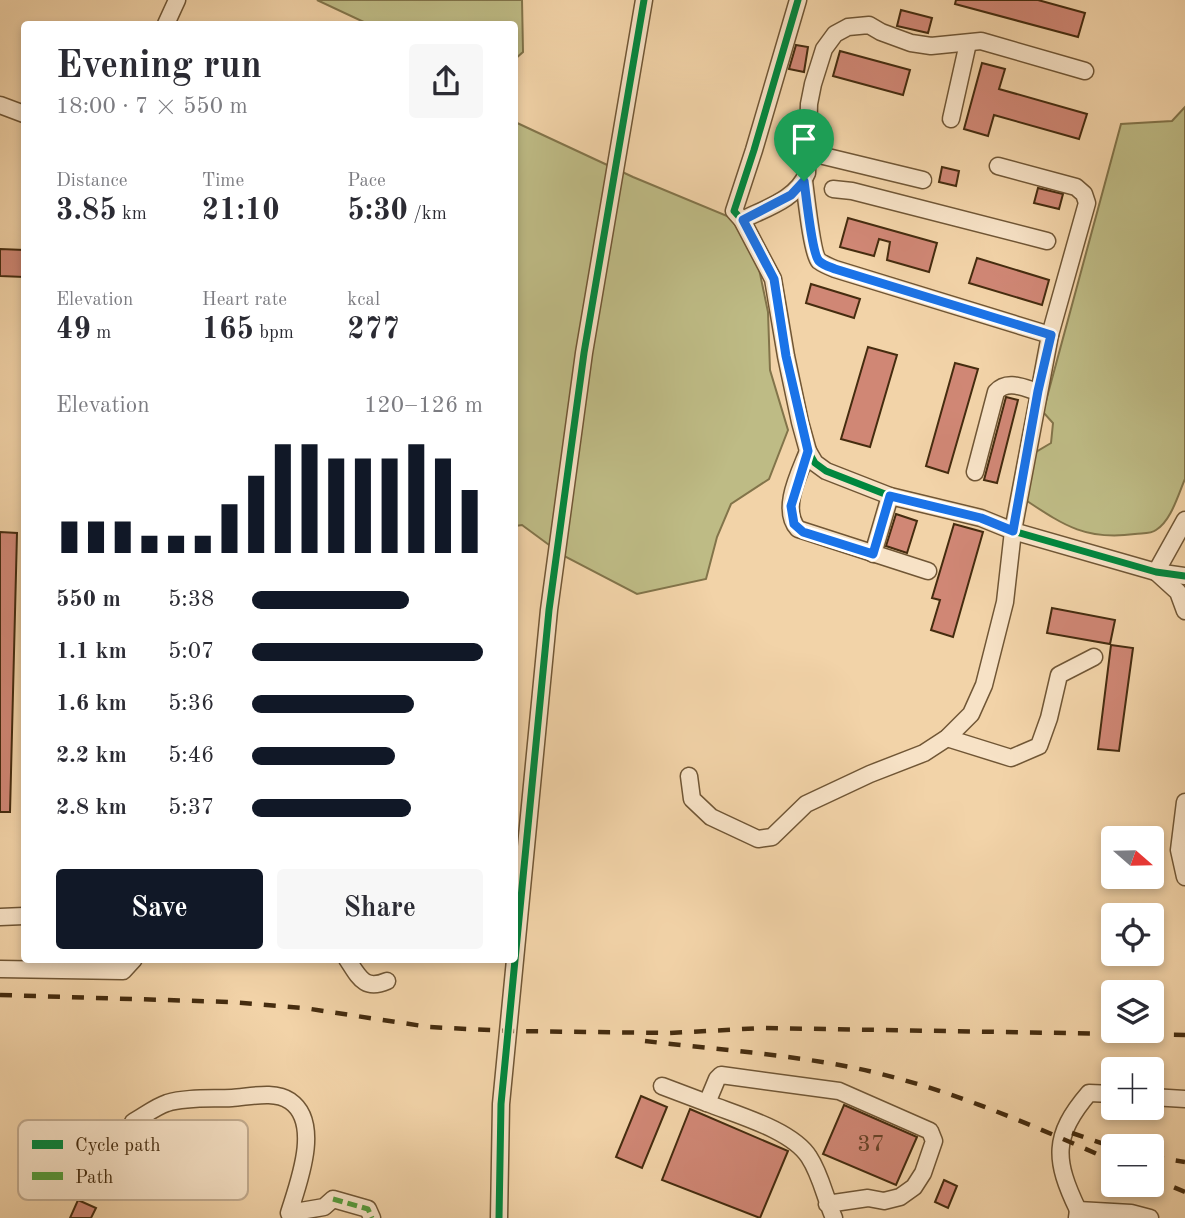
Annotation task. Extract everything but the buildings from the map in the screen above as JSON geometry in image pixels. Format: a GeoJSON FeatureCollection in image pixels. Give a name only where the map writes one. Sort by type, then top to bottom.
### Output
{"type":"FeatureCollection","features":[{"type":"Feature","properties":{"kind":"street"},"geometry":{"type":"LineString","coordinates":[[167,21],[177,0]]}},
{"type":"Feature","properties":{"kind":"street"},"geometry":{"type":"LineString","coordinates":[[518,933],[550,610],[584,353],[644,0]]}},
{"type":"Feature","properties":{"kind":"street"},"geometry":{"type":"LineString","coordinates":[[798,0],[754,150],[738,216],[774,279],[786,356],[808,451],[815,463],[826,471],[890,496],[981,518],[1013,531],[1156,572],[1185,576]]}},
{"type":"Feature","properties":{"kind":"street"},"geometry":{"type":"LineString","coordinates":[[738,216],[791,195],[804,181],[807,173],[809,104],[824,49],[835,34],[858,24],[869,25],[911,43],[931,46],[981,41],[997,44],[1086,71]]}},
{"type":"Feature","properties":{"kind":"street"},"geometry":{"type":"LineString","coordinates":[[951,119],[968,43]]}},
{"type":"Feature","properties":{"kind":"street"},"geometry":{"type":"LineString","coordinates":[[0,105],[21,113]]}},
{"type":"Feature","properties":{"kind":"street"},"geometry":{"type":"LineString","coordinates":[[807,152],[923,180]]}},
{"type":"Feature","properties":{"kind":"street"},"geometry":{"type":"LineString","coordinates":[[689,776],[692,799],[711,817],[758,839],[772,837],[806,804],[870,774],[924,753],[947,738],[971,714],[984,685],[1005,602],[1013,531],[1038,391],[1087,203],[1084,194],[1076,187],[998,166]]}},
{"type":"Feature","properties":{"kind":"street"},"geometry":{"type":"LineString","coordinates":[[804,181],[816,257],[821,262],[835,269],[1051,335]]}},
{"type":"Feature","properties":{"kind":"street"},"geometry":{"type":"LineString","coordinates":[[833,189],[852,191],[1047,242]]}},
{"type":"Feature","properties":{"kind":"street"},"geometry":{"type":"LineString","coordinates":[[975,472],[996,392],[1008,385],[1038,391]]}},
{"type":"Feature","properties":{"kind":"street"},"geometry":{"type":"LineString","coordinates":[[808,451],[791,506],[794,524],[803,532],[929,571]]}},
{"type":"Feature","properties":{"kind":"street"},"geometry":{"type":"LineString","coordinates":[[873,554],[890,496]]}},
{"type":"Feature","properties":{"kind":"street"},"geometry":{"type":"LineString","coordinates":[[1156,572],[1185,520]]}},
{"type":"Feature","properties":{"kind":"street"},"geometry":{"type":"LineString","coordinates":[[1156,572],[1178,592],[1185,611]]}},
{"type":"Feature","properties":{"kind":"street"},"geometry":{"type":"LineString","coordinates":[[947,738],[1011,758],[1039,746],[1049,719],[1059,675],[1094,657]]}},
{"type":"Feature","properties":{"kind":"street"},"geometry":{"type":"LineString","coordinates":[[1185,802],[1179,850],[1185,877]]}},
{"type":"Feature","properties":{"kind":"street"},"geometry":{"type":"LineString","coordinates":[[0,916],[21,916]]}},
{"type":"Feature","properties":{"kind":"street"},"geometry":{"type":"LineString","coordinates":[[0,968],[123,971],[130,963]]}},
{"type":"Feature","properties":{"kind":"street"},"geometry":{"type":"LineString","coordinates":[[349,963],[366,984],[375,986],[387,981]]}},
{"type":"Feature","properties":{"kind":"street"},"geometry":{"type":"LineString","coordinates":[[499,1218],[501,1104],[515,963]]}},
{"type":"Feature","properties":{"kind":"street"},"geometry":{"type":"LineString","coordinates":[[662,1086],[775,1131],[800,1145],[810,1158],[831,1211],[869,1198],[884,1201],[900,1197],[914,1187],[923,1173],[934,1141],[930,1131],[839,1091],[721,1075],[707,1103]]}},
{"type":"Feature","properties":{"kind":"street"},"geometry":{"type":"LineString","coordinates":[[1101,1094],[1089,1093],[1072,1113],[1063,1130],[1063,1176],[1077,1214],[1131,1213],[1150,1218]]}},
{"type":"Feature","properties":{"kind":"street"},"geometry":{"type":"LineString","coordinates":[[137,1120],[166,1103],[272,1095],[290,1101],[301,1114],[306,1128],[305,1152],[289,1213],[324,1207],[333,1199],[368,1209],[372,1218]]}},
{"type":"Feature","properties":{"kind":"street"},"geometry":{"type":"LineString","coordinates":[[1164,1098],[1185,1099]]}},
{"type":"Feature","properties":{"kind":"shaded area"},"geometry":{"type":"Polygon","coordinates":[[[317,0],[522,0],[523,52],[518,56],[518,21],[362,21],[317,0]]]}},
{"type":"Feature","properties":{"kind":"shaded area"},"geometry":{"type":"Polygon","coordinates":[[[1185,107],[1185,479],[1170,514],[1154,531],[1117,536],[1101,535],[1074,528],[1021,497],[1036,452],[1051,443],[1053,423],[1043,412],[1121,124],[1172,121],[1185,107]]]}},
{"type":"Feature","properties":{"kind":"shaded area"},"geometry":{"type":"Polygon","coordinates":[[[518,123],[633,177],[732,218],[758,264],[768,312],[770,370],[788,430],[769,479],[731,504],[717,537],[706,579],[637,594],[564,556],[522,525],[518,526],[518,123]]]}},
{"type":"Feature","properties":{"kind":"railway"},"geometry":{"type":"LineString","coordinates":[[0,995],[231,1002],[304,1008],[429,1027],[508,1031],[670,1033],[762,1028],[1185,1035]]}},
{"type":"Feature","properties":{"kind":"railway"},"geometry":{"type":"LineString","coordinates":[[645,1041],[789,1057],[873,1072],[965,1100],[1101,1156]]}},
{"type":"Feature","properties":{"kind":"railway"},"geometry":{"type":"LineString","coordinates":[[1072,1133],[1101,1143]]}},
{"type":"Feature","properties":{"kind":"railway"},"geometry":{"type":"LineString","coordinates":[[1164,1159],[1185,1162]]}},
{"type":"Feature","properties":{"kind":"railway"},"geometry":{"type":"LineString","coordinates":[[1164,1183],[1185,1192]]}},
{"type":"Feature","properties":{"kind":"marked path"},"geometry":{"type":"LineString","coordinates":[[333,1199],[368,1209],[372,1218]]}},
{"type":"Feature","properties":{"kind":"cycle path"},"geometry":{"type":"LineString","coordinates":[[518,929],[549,610],[584,353],[644,0]]}},
{"type":"Feature","properties":{"kind":"cycle path"},"geometry":{"type":"LineString","coordinates":[[798,0],[734,211],[742,220],[773,279],[800,422],[808,451],[815,463],[826,471],[890,496],[981,518],[1013,531],[1156,572],[1185,576]]}},
{"type":"Feature","properties":{"kind":"cycle path"},"geometry":{"type":"LineString","coordinates":[[499,1218],[501,1104],[515,963]]}},
{"type":"Feature","properties":{"kind":"route"},"geometry":{"type":"LineString","coordinates":[[804,181],[816,257],[821,262],[835,269],[1051,335],[1038,391],[1013,531],[981,518],[890,496],[873,554],[803,532],[794,524],[791,506],[808,451],[786,356],[774,279],[743,220],[791,195],[804,181]]}}]}
